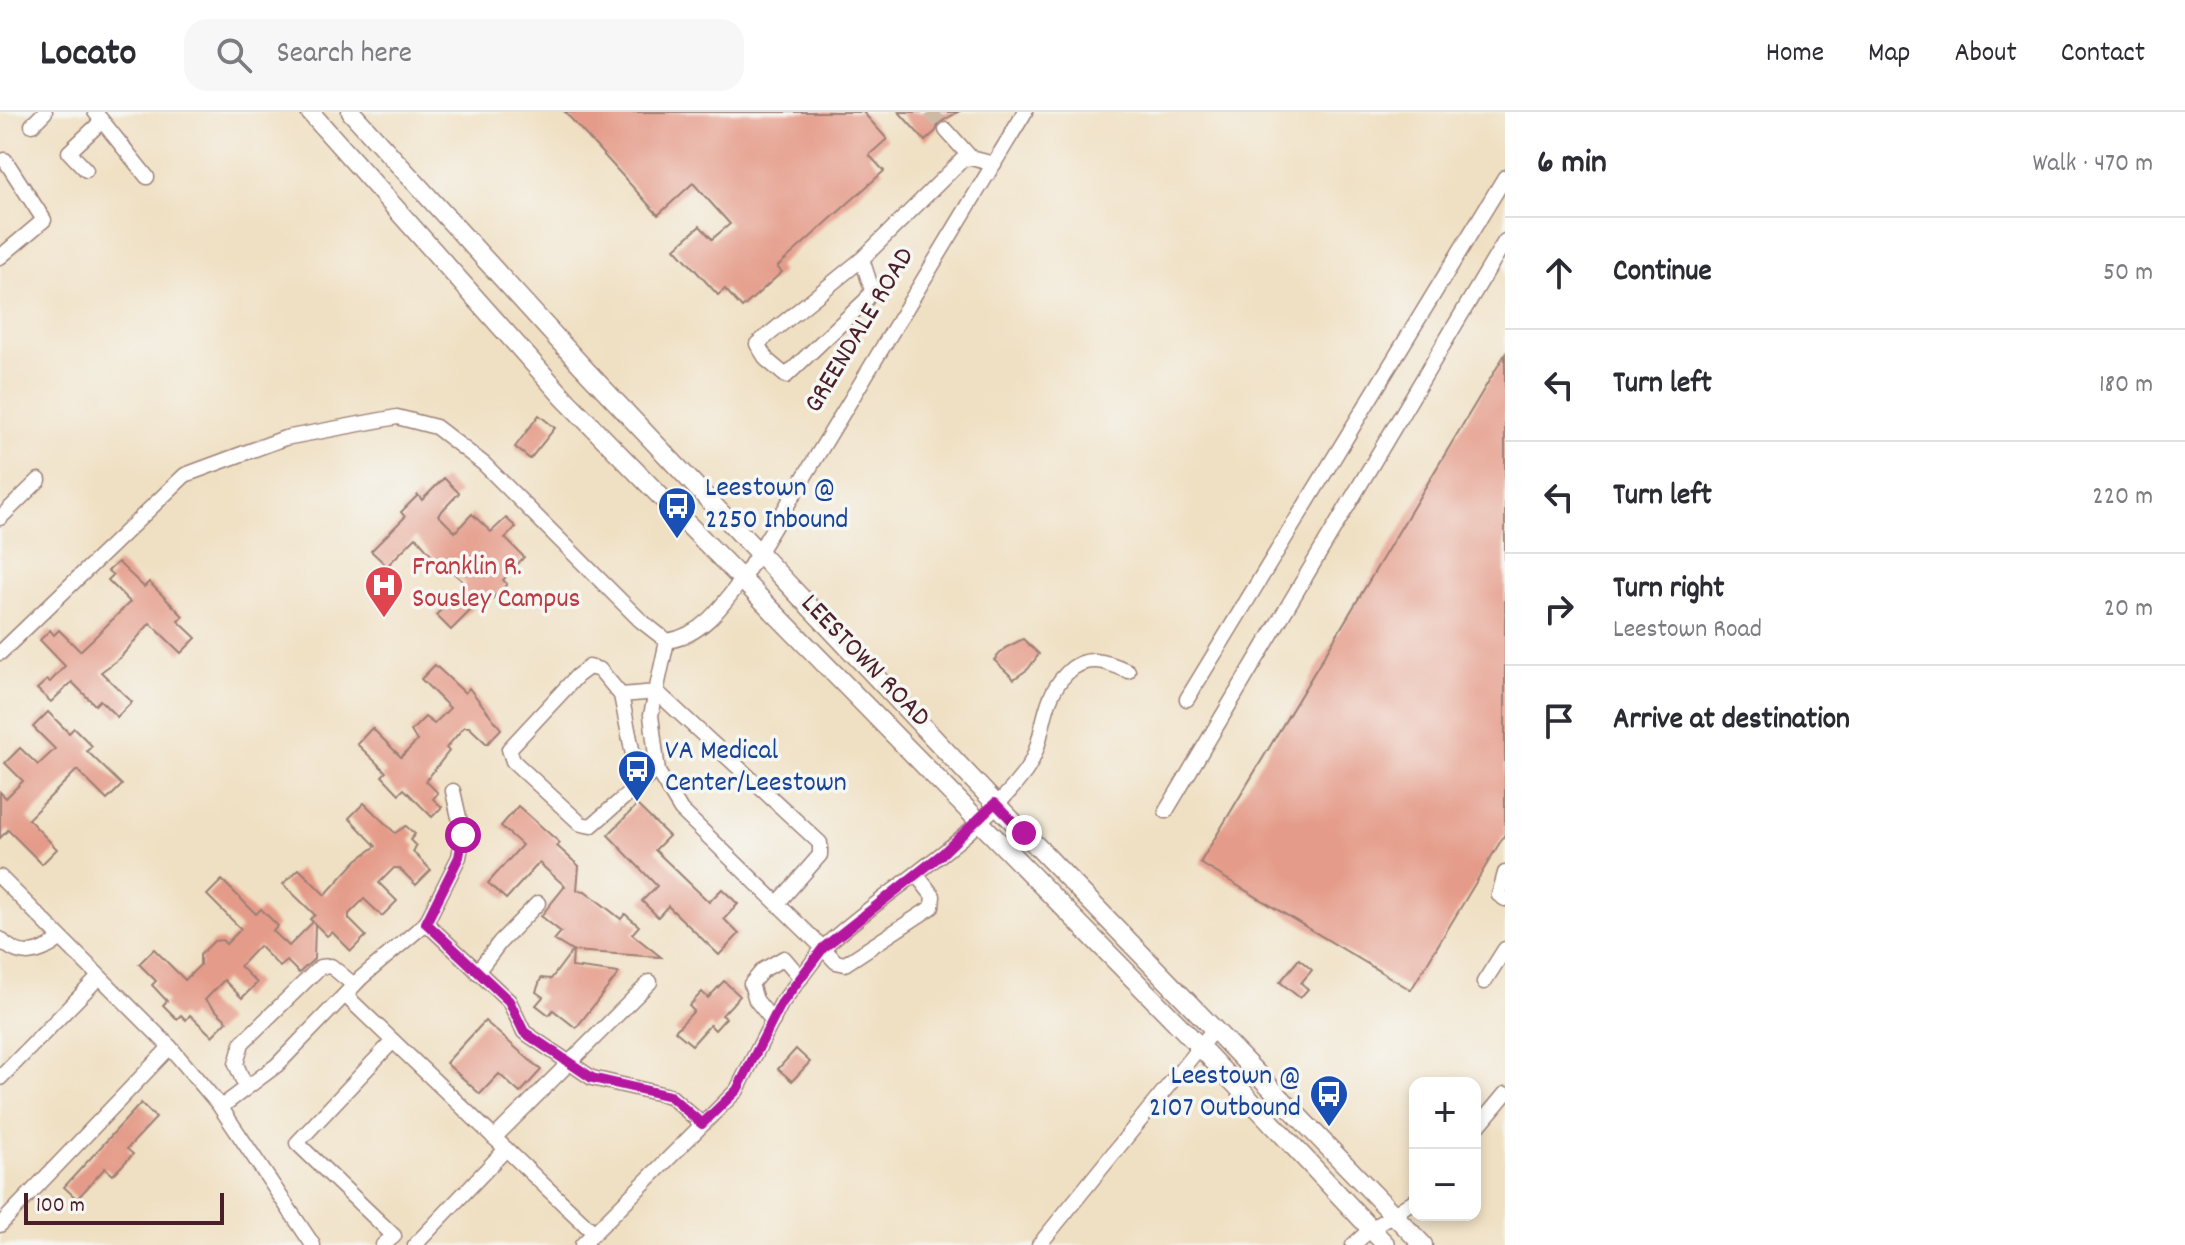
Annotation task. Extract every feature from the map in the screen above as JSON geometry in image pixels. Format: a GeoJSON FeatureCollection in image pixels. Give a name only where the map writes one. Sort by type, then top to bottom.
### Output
{"type":"FeatureCollection","features":[{"type":"Feature","properties":{"kind":"main road","name":"LEESTOWN ROAD"},"geometry":{"type":"LineString","coordinates":[[310,112],[565,399],[1199,1045],[1386,1245]]}},
{"type":"Feature","properties":{"kind":"main road","name":"LEESTOWN ROAD"},"geometry":{"type":"LineString","coordinates":[[351,112],[582,366],[995,803],[1423,1245]]}},
{"type":"Feature","properties":{"kind":"street"},"geometry":{"type":"LineString","coordinates":[[32,125],[45,112]]}},
{"type":"Feature","properties":{"kind":"street","name":"GREENDALE ROAD"},"geometry":{"type":"LineString","coordinates":[[667,641],[682,639],[697,630],[743,578],[1025,112]]}},
{"type":"Feature","properties":{"kind":"street"},"geometry":{"type":"LineString","coordinates":[[86,170],[69,152],[98,116],[147,177]]}},
{"type":"Feature","properties":{"kind":"street"},"geometry":{"type":"LineString","coordinates":[[946,130],[971,158],[994,164]]}},
{"type":"Feature","properties":{"kind":"street"},"geometry":{"type":"LineString","coordinates":[[862,259],[872,290],[866,300],[786,376],[767,360],[757,344],[862,259],[954,166],[971,158]]}},
{"type":"Feature","properties":{"kind":"street"},"geometry":{"type":"LineString","coordinates":[[0,257],[44,220],[5,160]]}},
{"type":"Feature","properties":{"kind":"street"},"geometry":{"type":"LineString","coordinates":[[1187,699],[1505,177]]}},
{"type":"Feature","properties":{"kind":"street"},"geometry":{"type":"LineString","coordinates":[[1166,811],[1505,241]]}},
{"type":"Feature","properties":{"kind":"street"},"geometry":{"type":"LineString","coordinates":[[0,653],[185,475],[285,438],[397,417],[436,427],[484,464],[640,620],[667,641],[651,715],[657,769],[681,810],[836,962],[845,964],[928,910],[935,902],[916,874]]}},
{"type":"Feature","properties":{"kind":"street"},"geometry":{"type":"LineString","coordinates":[[0,518],[39,480]]}},
{"type":"Feature","properties":{"kind":"street"},"geometry":{"type":"LineString","coordinates":[[582,1245],[737,1090],[773,1021],[823,948],[916,874],[995,803],[1024,772],[1038,750],[1042,719],[1066,673],[1084,661],[1097,660],[1128,671]]}},
{"type":"Feature","properties":{"kind":"street"},"geometry":{"type":"LineString","coordinates":[[639,784],[621,695],[600,670],[589,667],[509,749],[513,761],[581,824],[591,826],[657,769]]}},
{"type":"Feature","properties":{"kind":"street"},"geometry":{"type":"LineString","coordinates":[[621,695],[657,692],[820,843],[820,855],[778,903]]}},
{"type":"Feature","properties":{"kind":"street"},"geometry":{"type":"LineString","coordinates":[[221,1107],[277,1065],[350,990],[426,923],[459,857],[463,835],[453,791]]}},
{"type":"Feature","properties":{"kind":"street"},"geometry":{"type":"LineString","coordinates":[[1505,873],[1499,895],[1505,899]]}},
{"type":"Feature","properties":{"kind":"street"},"geometry":{"type":"LineString","coordinates":[[0,877],[170,1047],[221,1107],[313,1245]]}},
{"type":"Feature","properties":{"kind":"street"},"geometry":{"type":"LineString","coordinates":[[477,972],[500,942],[538,903]]}},
{"type":"Feature","properties":{"kind":"street"},"geometry":{"type":"LineString","coordinates":[[426,923],[509,1001],[524,1032],[592,1078],[670,1096],[702,1124]]}},
{"type":"Feature","properties":{"kind":"street"},"geometry":{"type":"LineString","coordinates":[[0,939],[24,954],[41,954],[60,939]]}},
{"type":"Feature","properties":{"kind":"street"},"geometry":{"type":"LineString","coordinates":[[1484,982],[1505,949]]}},
{"type":"Feature","properties":{"kind":"street"},"geometry":{"type":"LineString","coordinates":[[773,1021],[756,1000],[751,984],[763,970],[784,958],[801,978]]}},
{"type":"Feature","properties":{"kind":"street"},"geometry":{"type":"LineString","coordinates":[[246,1088],[236,1064],[242,1043],[320,967],[331,966],[393,1041],[594,1233]]}},
{"type":"Feature","properties":{"kind":"street"},"geometry":{"type":"LineString","coordinates":[[0,1078],[98,978]]}},
{"type":"Feature","properties":{"kind":"street"},"geometry":{"type":"LineString","coordinates":[[494,1138],[650,982]]}},
{"type":"Feature","properties":{"kind":"street"},"geometry":{"type":"LineString","coordinates":[[1039,1245],[1215,1028]]}},
{"type":"Feature","properties":{"kind":"street"},"geometry":{"type":"LineString","coordinates":[[393,1041],[297,1143],[394,1242]]}},
{"type":"Feature","properties":{"kind":"street"},"geometry":{"type":"LineString","coordinates":[[0,1225],[170,1047]]}},
{"type":"Feature","properties":{"kind":"street"},"geometry":{"type":"LineString","coordinates":[[1481,1123],[1505,1094]]}},
{"type":"Feature","properties":{"kind":"street"},"geometry":{"type":"LineString","coordinates":[[415,1245],[506,1149]]}},
{"type":"Feature","properties":{"kind":"street"},"geometry":{"type":"LineString","coordinates":[[1353,1245],[1371,1229],[1409,1204]]}},
{"type":"Feature","properties":{"kind":"building"},"geometry":{"type":"Polygon","coordinates":[[[565,112],[863,112],[887,139],[869,155],[884,171],[777,267],[782,272],[742,308],[725,289],[718,295],[675,248],[700,226],[712,239],[730,224],[693,183],[658,215],[565,112]]]}},
{"type":"Feature","properties":{"kind":"building"},"geometry":{"type":"Polygon","coordinates":[[[899,112],[958,112],[939,123],[936,131],[925,141],[899,112]]]}},
{"type":"Feature","properties":{"kind":"building"},"geometry":{"type":"Polygon","coordinates":[[[1505,354],[1505,834],[1411,990],[1200,863],[1505,354]]]}},
{"type":"Feature","properties":{"kind":"building"},"geometry":{"type":"Polygon","coordinates":[[[539,415],[555,428],[530,459],[515,447],[539,415]]]}},
{"type":"Feature","properties":{"kind":"building"},"geometry":{"type":"Polygon","coordinates":[[[444,478],[459,493],[438,515],[455,532],[472,514],[491,532],[506,518],[516,527],[505,538],[524,557],[503,580],[507,584],[490,601],[485,596],[451,630],[436,615],[466,584],[449,569],[445,570],[416,537],[387,566],[371,551],[405,517],[401,512],[418,495],[422,500],[444,478]]]}},
{"type":"Feature","properties":{"kind":"building"},"geometry":{"type":"Polygon","coordinates":[[[118,562],[144,587],[149,582],[183,616],[178,621],[196,638],[181,653],[150,623],[120,658],[101,672],[132,702],[117,717],[100,700],[95,705],[72,682],[51,702],[37,689],[47,680],[50,682],[65,666],[40,640],[50,630],[54,635],[59,630],[80,651],[130,602],[108,580],[113,575],[108,571],[118,562]]]}},
{"type":"Feature","properties":{"kind":"building"},"geometry":{"type":"Polygon","coordinates":[[[1023,639],[1039,654],[1028,669],[1014,679],[994,660],[1005,648],[1023,639]]]}},
{"type":"Feature","properties":{"kind":"building"},"geometry":{"type":"Polygon","coordinates":[[[435,665],[465,693],[469,688],[501,729],[487,744],[469,727],[464,727],[446,748],[449,751],[426,781],[438,793],[433,799],[442,807],[432,817],[404,789],[399,794],[382,776],[386,772],[357,744],[372,728],[401,757],[417,741],[411,731],[425,717],[434,724],[450,708],[421,679],[435,665]]]}},
{"type":"Feature","properties":{"kind":"building"},"geometry":{"type":"Polygon","coordinates":[[[48,712],[69,733],[74,728],[92,746],[87,751],[122,785],[107,800],[77,770],[28,819],[57,849],[42,864],[8,830],[0,838],[0,792],[6,798],[23,781],[5,763],[20,748],[38,765],[55,749],[33,727],[48,712]]]}},
{"type":"Feature","properties":{"kind":"building"},"geometry":{"type":"Polygon","coordinates":[[[364,803],[395,833],[406,826],[415,834],[410,840],[416,846],[413,852],[431,870],[416,885],[399,868],[394,868],[379,883],[397,901],[382,916],[364,899],[349,914],[349,919],[366,936],[351,951],[332,932],[327,936],[315,924],[314,959],[299,973],[287,961],[280,967],[259,946],[240,966],[257,983],[242,998],[224,980],[205,1000],[227,1021],[212,1036],[190,1015],[186,1020],[181,1015],[177,1019],[163,1005],[167,1001],[152,985],[156,981],[139,964],[154,949],[185,980],[200,965],[200,955],[214,941],[222,940],[226,944],[241,929],[207,895],[222,880],[256,914],[261,909],[278,926],[273,931],[289,946],[313,922],[310,919],[315,915],[283,884],[299,869],[325,895],[357,860],[376,846],[349,818],[364,803]]]}},
{"type":"Feature","properties":{"kind":"building"},"geometry":{"type":"Polygon","coordinates":[[[637,805],[669,836],[655,850],[709,902],[722,889],[738,904],[724,919],[739,934],[719,955],[668,906],[658,917],[642,901],[657,886],[608,835],[637,805]]]}},
{"type":"Feature","properties":{"kind":"building"},"geometry":{"type":"Polygon","coordinates":[[[518,806],[560,843],[557,846],[579,866],[577,890],[585,891],[621,919],[625,914],[639,926],[632,934],[661,957],[573,951],[572,967],[619,973],[576,1028],[553,1010],[549,1015],[536,1005],[543,997],[536,992],[541,978],[551,979],[572,951],[554,940],[561,932],[541,916],[565,886],[539,863],[506,899],[488,883],[522,845],[501,826],[518,806]]]}},
{"type":"Feature","properties":{"kind":"building"},"geometry":{"type":"Polygon","coordinates":[[[1299,959],[1312,970],[1301,983],[1308,989],[1300,998],[1280,982],[1299,959]]]}},
{"type":"Feature","properties":{"kind":"building"},"geometry":{"type":"Polygon","coordinates":[[[724,981],[740,996],[722,1015],[726,1018],[715,1030],[710,1025],[692,1045],[675,1031],[694,1011],[689,1006],[702,992],[708,998],[724,981]]]}},
{"type":"Feature","properties":{"kind":"building"},"geometry":{"type":"Polygon","coordinates":[[[485,1021],[541,1070],[520,1093],[499,1074],[480,1094],[446,1063],[485,1021]]]}},
{"type":"Feature","properties":{"kind":"building"},"geometry":{"type":"Polygon","coordinates":[[[796,1049],[810,1062],[792,1081],[778,1069],[796,1049]]]}},
{"type":"Feature","properties":{"kind":"building"},"geometry":{"type":"Polygon","coordinates":[[[141,1103],[156,1118],[127,1149],[133,1154],[113,1175],[105,1168],[77,1199],[64,1187],[141,1103]]]}},
{"type":"Feature","properties":{"kind":"tunnel"},"geometry":{"type":"LineString","coordinates":[[930,112],[946,130]]}},
{"type":"Feature","properties":{"kind":"place","name":"Leestown @ 2250 Inbound"},"geometry":{"type":"Point","coordinates":[677,540]}},
{"type":"Feature","properties":{"kind":"place","name":"Franklin R. Sousley Campus"},"geometry":{"type":"Point","coordinates":[384,619]}},
{"type":"Feature","properties":{"kind":"place","name":"VA Medical Center/Leestown"},"geometry":{"type":"Point","coordinates":[637,803]}},
{"type":"Feature","properties":{"kind":"place","name":"Leestown @ 2107 Outbound"},"geometry":{"type":"Point","coordinates":[1329,1128]}},
{"type":"Feature","properties":{"kind":"route"},"geometry":{"type":"LineString","coordinates":[[463,835],[459,857],[426,923],[509,1001],[524,1032],[592,1078],[670,1096],[702,1124],[737,1090],[781,1004],[823,948],[846,927],[942,854],[995,803],[1024,833]]}}]}
